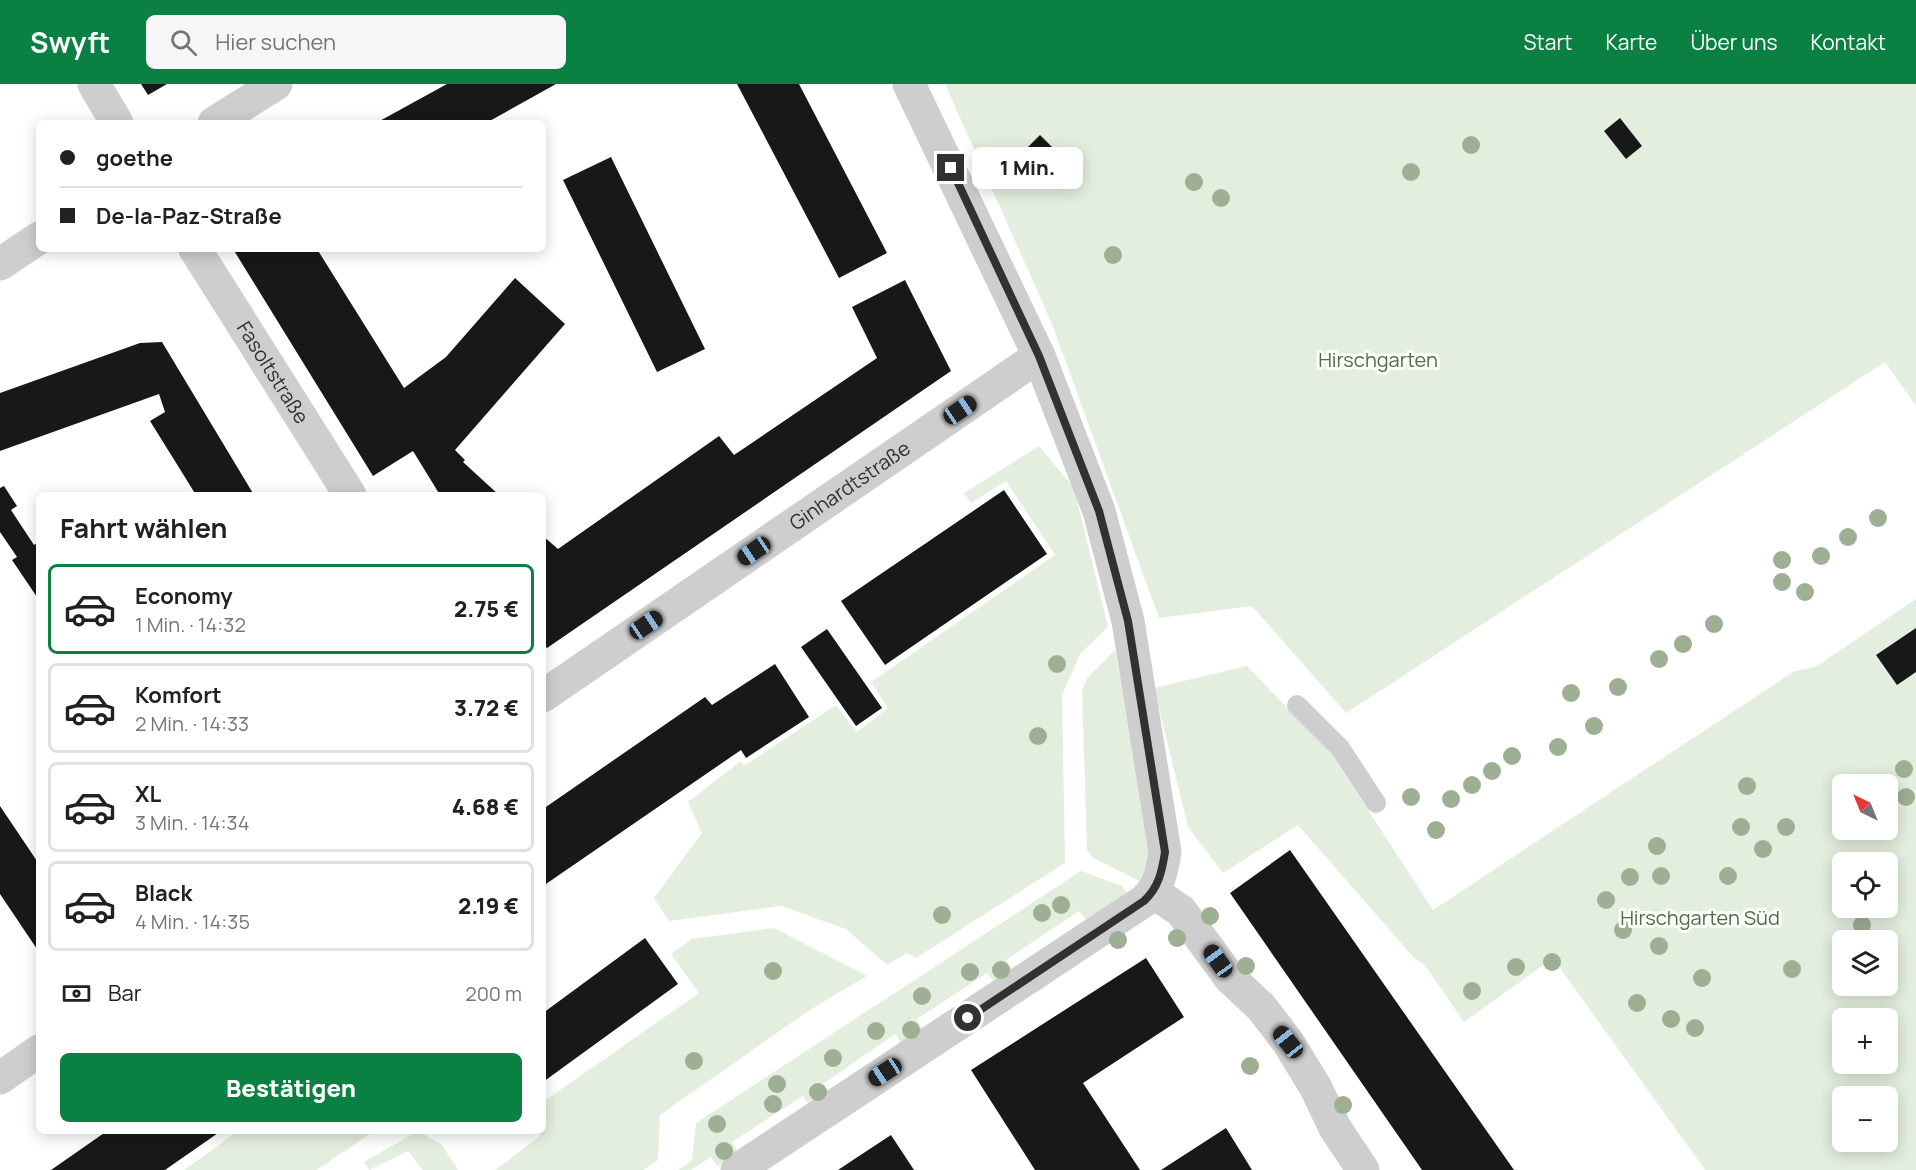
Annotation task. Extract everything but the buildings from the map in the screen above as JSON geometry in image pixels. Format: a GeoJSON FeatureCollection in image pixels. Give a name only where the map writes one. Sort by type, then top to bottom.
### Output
{"type":"FeatureCollection","features":[{"type":"Feature","properties":{"kind":"street"},"geometry":{"type":"LineString","coordinates":[[94,84],[115,120]]}},
{"type":"Feature","properties":{"kind":"street"},"geometry":{"type":"LineString","coordinates":[[219,120],[276,84]]}},
{"type":"Feature","properties":{"kind":"street"},"geometry":{"type":"LineString","coordinates":[[737,1170],[1144,901],[1153,892],[1162,871],[1165,852],[1128,621],[1099,511],[1039,356],[909,84]]}},
{"type":"Feature","properties":{"kind":"street"},"geometry":{"type":"LineString","coordinates":[[0,264],[36,240]]}},
{"type":"Feature","properties":{"kind":"street","name":"Fasoltstraße"},"geometry":{"type":"LineString","coordinates":[[197,252],[348,492]]}},
{"type":"Feature","properties":{"kind":"street","name":"Ginhardtstraße"},"geometry":{"type":"LineString","coordinates":[[546,694],[1039,356]]}},
{"type":"Feature","properties":{"kind":"street"},"geometry":{"type":"LineString","coordinates":[[1153,892],[1180,911],[1230,978],[1261,1007],[1288,1042],[1316,1088],[1335,1128],[1363,1170]]}},
{"type":"Feature","properties":{"kind":"street"},"geometry":{"type":"LineString","coordinates":[[0,1078],[36,1053]]}},
{"type":"Feature","properties":{"kind":"lane"},"geometry":{"type":"LineString","coordinates":[[1297,705],[1340,748],[1376,803]]}},
{"type":"Feature","properties":{"kind":"green space","name":"Hirschgarten"},"geometry":{"type":"Polygon","coordinates":[[[945,84],[1916,84],[1916,406],[1885,362],[1346,713],[1252,606],[1159,618],[1052,324],[945,84]]]}},
{"type":"Feature","properties":{"kind":"green space"},"geometry":{"type":"Polygon","coordinates":[[[1039,446],[1074,488],[1108,627],[1080,654],[1062,695],[1065,863],[916,958],[907,953],[887,965],[846,929],[781,906],[669,921],[654,898],[702,833],[688,802],[741,761],[744,766],[836,705],[857,732],[888,708],[871,682],[1055,555],[1006,481],[971,503],[964,493],[1039,446]]]}},
{"type":"Feature","properties":{"kind":"green space","name":"Hirschgarten Süd"},"geometry":{"type":"Polygon","coordinates":[[[1916,599],[1916,1170],[1705,1170],[1553,958],[1464,1022],[1424,964],[1415,959],[1298,825],[1223,873],[1188,827],[1154,688],[1247,666],[1331,753],[1433,910],[1793,672],[1817,666],[1916,599]]]}},
{"type":"Feature","properties":{"kind":"green space"},"geometry":{"type":"Polygon","coordinates":[[[1115,650],[1151,839],[1146,866],[1139,881],[1093,858],[1087,850],[1082,691],[1087,678],[1115,650]]]}},
{"type":"Feature","properties":{"kind":"green space"},"geometry":{"type":"Polygon","coordinates":[[[1081,871],[1122,886],[1127,893],[1087,921],[1079,911],[1006,960],[1013,971],[995,983],[987,973],[917,1019],[923,1030],[902,1044],[895,1034],[823,1084],[830,1093],[810,1106],[803,1096],[732,1142],[738,1153],[717,1166],[711,1157],[691,1170],[678,1170],[692,1160],[696,1123],[1081,871]]]}},
{"type":"Feature","properties":{"kind":"green space"},"geometry":{"type":"Polygon","coordinates":[[[774,928],[867,976],[811,1009],[660,1115],[658,1160],[643,1170],[495,1170],[540,1136],[539,1134],[546,1134],[546,1100],[699,993],[671,954],[692,939],[774,928]]]}},
{"type":"Feature","properties":{"kind":"green space"},"geometry":{"type":"Polygon","coordinates":[[[234,1134],[370,1134],[317,1170],[184,1170],[234,1134]]]}},
{"type":"Feature","properties":{"kind":"green space"},"geometry":{"type":"Polygon","coordinates":[[[413,1134],[423,1134],[442,1145],[458,1170],[423,1170],[408,1151],[369,1170],[364,1162],[413,1134]]]}},
{"type":"Feature","properties":{"kind":"route"},"geometry":{"type":"LineString","coordinates":[[951,168],[1039,356],[1099,511],[1128,621],[1165,852],[1162,871],[1153,892],[1144,901],[968,1018]]}}]}
